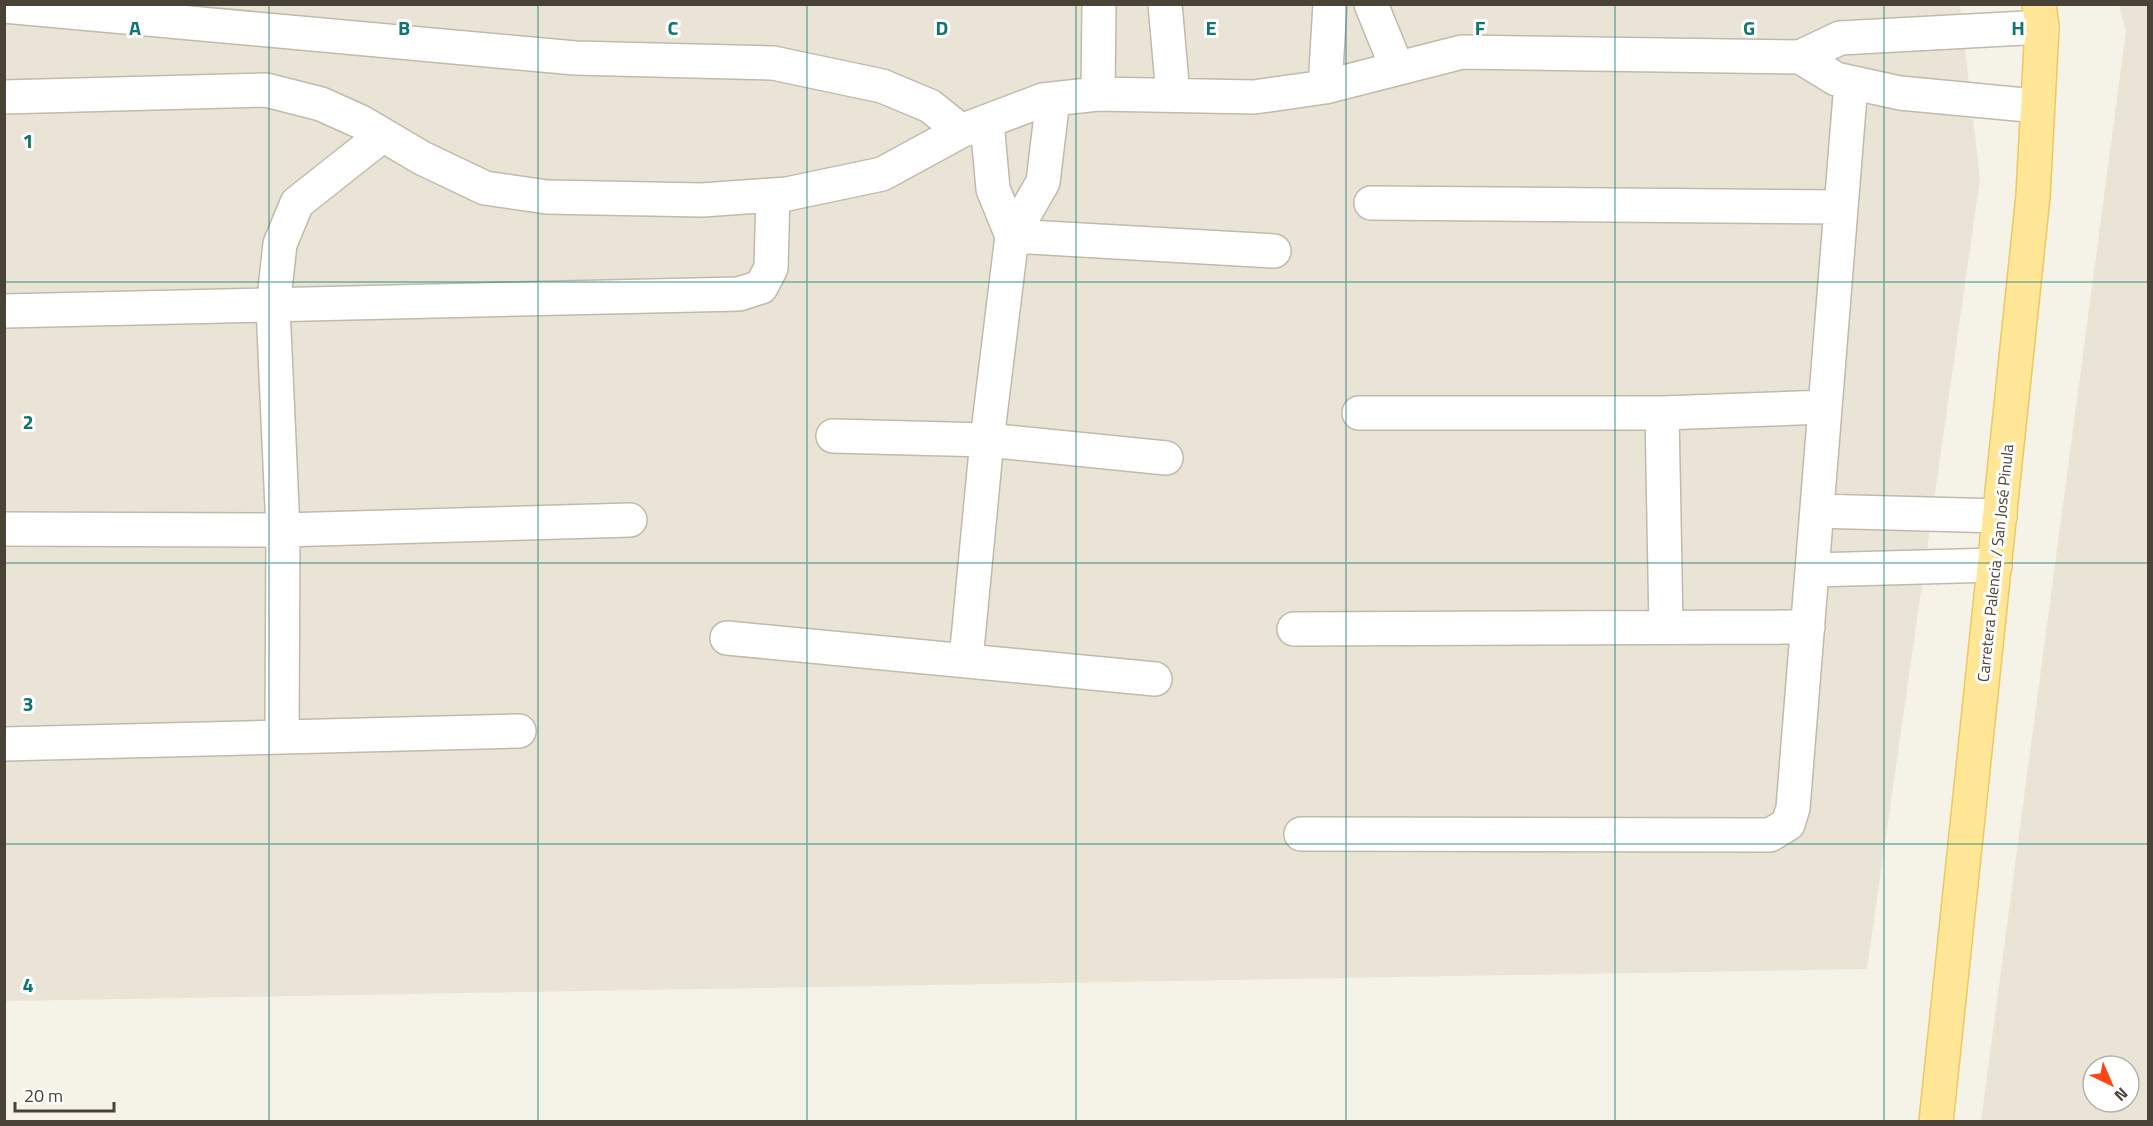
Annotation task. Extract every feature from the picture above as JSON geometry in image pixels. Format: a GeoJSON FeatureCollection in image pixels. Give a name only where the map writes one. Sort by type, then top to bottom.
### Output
{"type":"FeatureCollection","features":[{"type":"Feature","properties":{"kind":"main road","name":"Carretera Palencia / San José Pinula"},"geometry":{"type":"LineString","coordinates":[[1936,1122],[2033,196],[2041,16]]}},
{"type":"Feature","properties":{"kind":"street"},"geometry":{"type":"LineString","coordinates":[[1098,94],[1099,4]]}},
{"type":"Feature","properties":{"kind":"street"},"geometry":{"type":"LineString","coordinates":[[1165,4],[1173,95]]}},
{"type":"Feature","properties":{"kind":"street"},"geometry":{"type":"LineString","coordinates":[[1325,87],[1330,4]]}},
{"type":"Feature","properties":{"kind":"street"},"geometry":{"type":"LineString","coordinates":[[1371,4],[1397,68]]}},
{"type":"Feature","properties":{"kind":"street"},"geometry":{"type":"LineString","coordinates":[[4,6],[575,58],[773,63],[882,86],[974,126],[993,189],[1011,237]]}},
{"type":"Feature","properties":{"kind":"street"},"geometry":{"type":"LineString","coordinates":[[4,96],[266,90],[321,104],[383,135],[422,158],[485,188],[547,197],[702,200],[773,195],[882,174],[974,126],[1053,99],[1098,94],[1254,97],[1325,87],[1462,52],[1800,57],[1840,38],[2041,16]]}},
{"type":"Feature","properties":{"kind":"street"},"geometry":{"type":"LineString","coordinates":[[1800,57],[1836,80],[1900,93],[2037,106]]}},
{"type":"Feature","properties":{"kind":"street"},"geometry":{"type":"LineString","coordinates":[[1301,834],[1770,835],[1788,824],[1793,808],[1851,83]]}},
{"type":"Feature","properties":{"kind":"street"},"geometry":{"type":"LineString","coordinates":[[966,660],[987,440],[1011,237],[1043,182],[1053,99]]}},
{"type":"Feature","properties":{"kind":"street"},"geometry":{"type":"LineString","coordinates":[[282,736],[283,530],[273,307],[280,244],[297,203],[383,135]]}},
{"type":"Feature","properties":{"kind":"street"},"geometry":{"type":"LineString","coordinates":[[4,311],[273,307],[740,294],[760,287],[771,268],[773,195]]}},
{"type":"Feature","properties":{"kind":"street"},"geometry":{"type":"LineString","coordinates":[[1371,203],[1841,207]]}},
{"type":"Feature","properties":{"kind":"street"},"geometry":{"type":"LineString","coordinates":[[1011,237],[1274,251]]}},
{"type":"Feature","properties":{"kind":"street"},"geometry":{"type":"LineString","coordinates":[[1359,413],[1662,413],[1825,407]]}},
{"type":"Feature","properties":{"kind":"street"},"geometry":{"type":"LineString","coordinates":[[1662,413],[1666,627]]}},
{"type":"Feature","properties":{"kind":"street"},"geometry":{"type":"LineString","coordinates":[[833,436],[987,440],[1166,458]]}},
{"type":"Feature","properties":{"kind":"street"},"geometry":{"type":"LineString","coordinates":[[1817,511],[2000,516]]}},
{"type":"Feature","properties":{"kind":"street"},"geometry":{"type":"LineString","coordinates":[[4,529],[283,530],[630,520]]}},
{"type":"Feature","properties":{"kind":"street"},"geometry":{"type":"LineString","coordinates":[[1812,570],[1995,565]]}},
{"type":"Feature","properties":{"kind":"street"},"geometry":{"type":"LineString","coordinates":[[1294,628],[1808,627]]}},
{"type":"Feature","properties":{"kind":"street"},"geometry":{"type":"LineString","coordinates":[[727,638],[1155,679]]}},
{"type":"Feature","properties":{"kind":"street"},"geometry":{"type":"LineString","coordinates":[[4,744],[519,731]]}},
{"type":"Feature","properties":{"kind":"shaded area"},"geometry":{"type":"Polygon","coordinates":[[[4,5],[1960,5],[1980,179],[1867,969],[5,1001],[4,5]]]}},
{"type":"Feature","properties":{"kind":"shaded area"},"geometry":{"type":"Polygon","coordinates":[[[2119,5],[2148,5],[2148,1121],[1981,1121],[2126,31],[2119,5]]]}}]}
